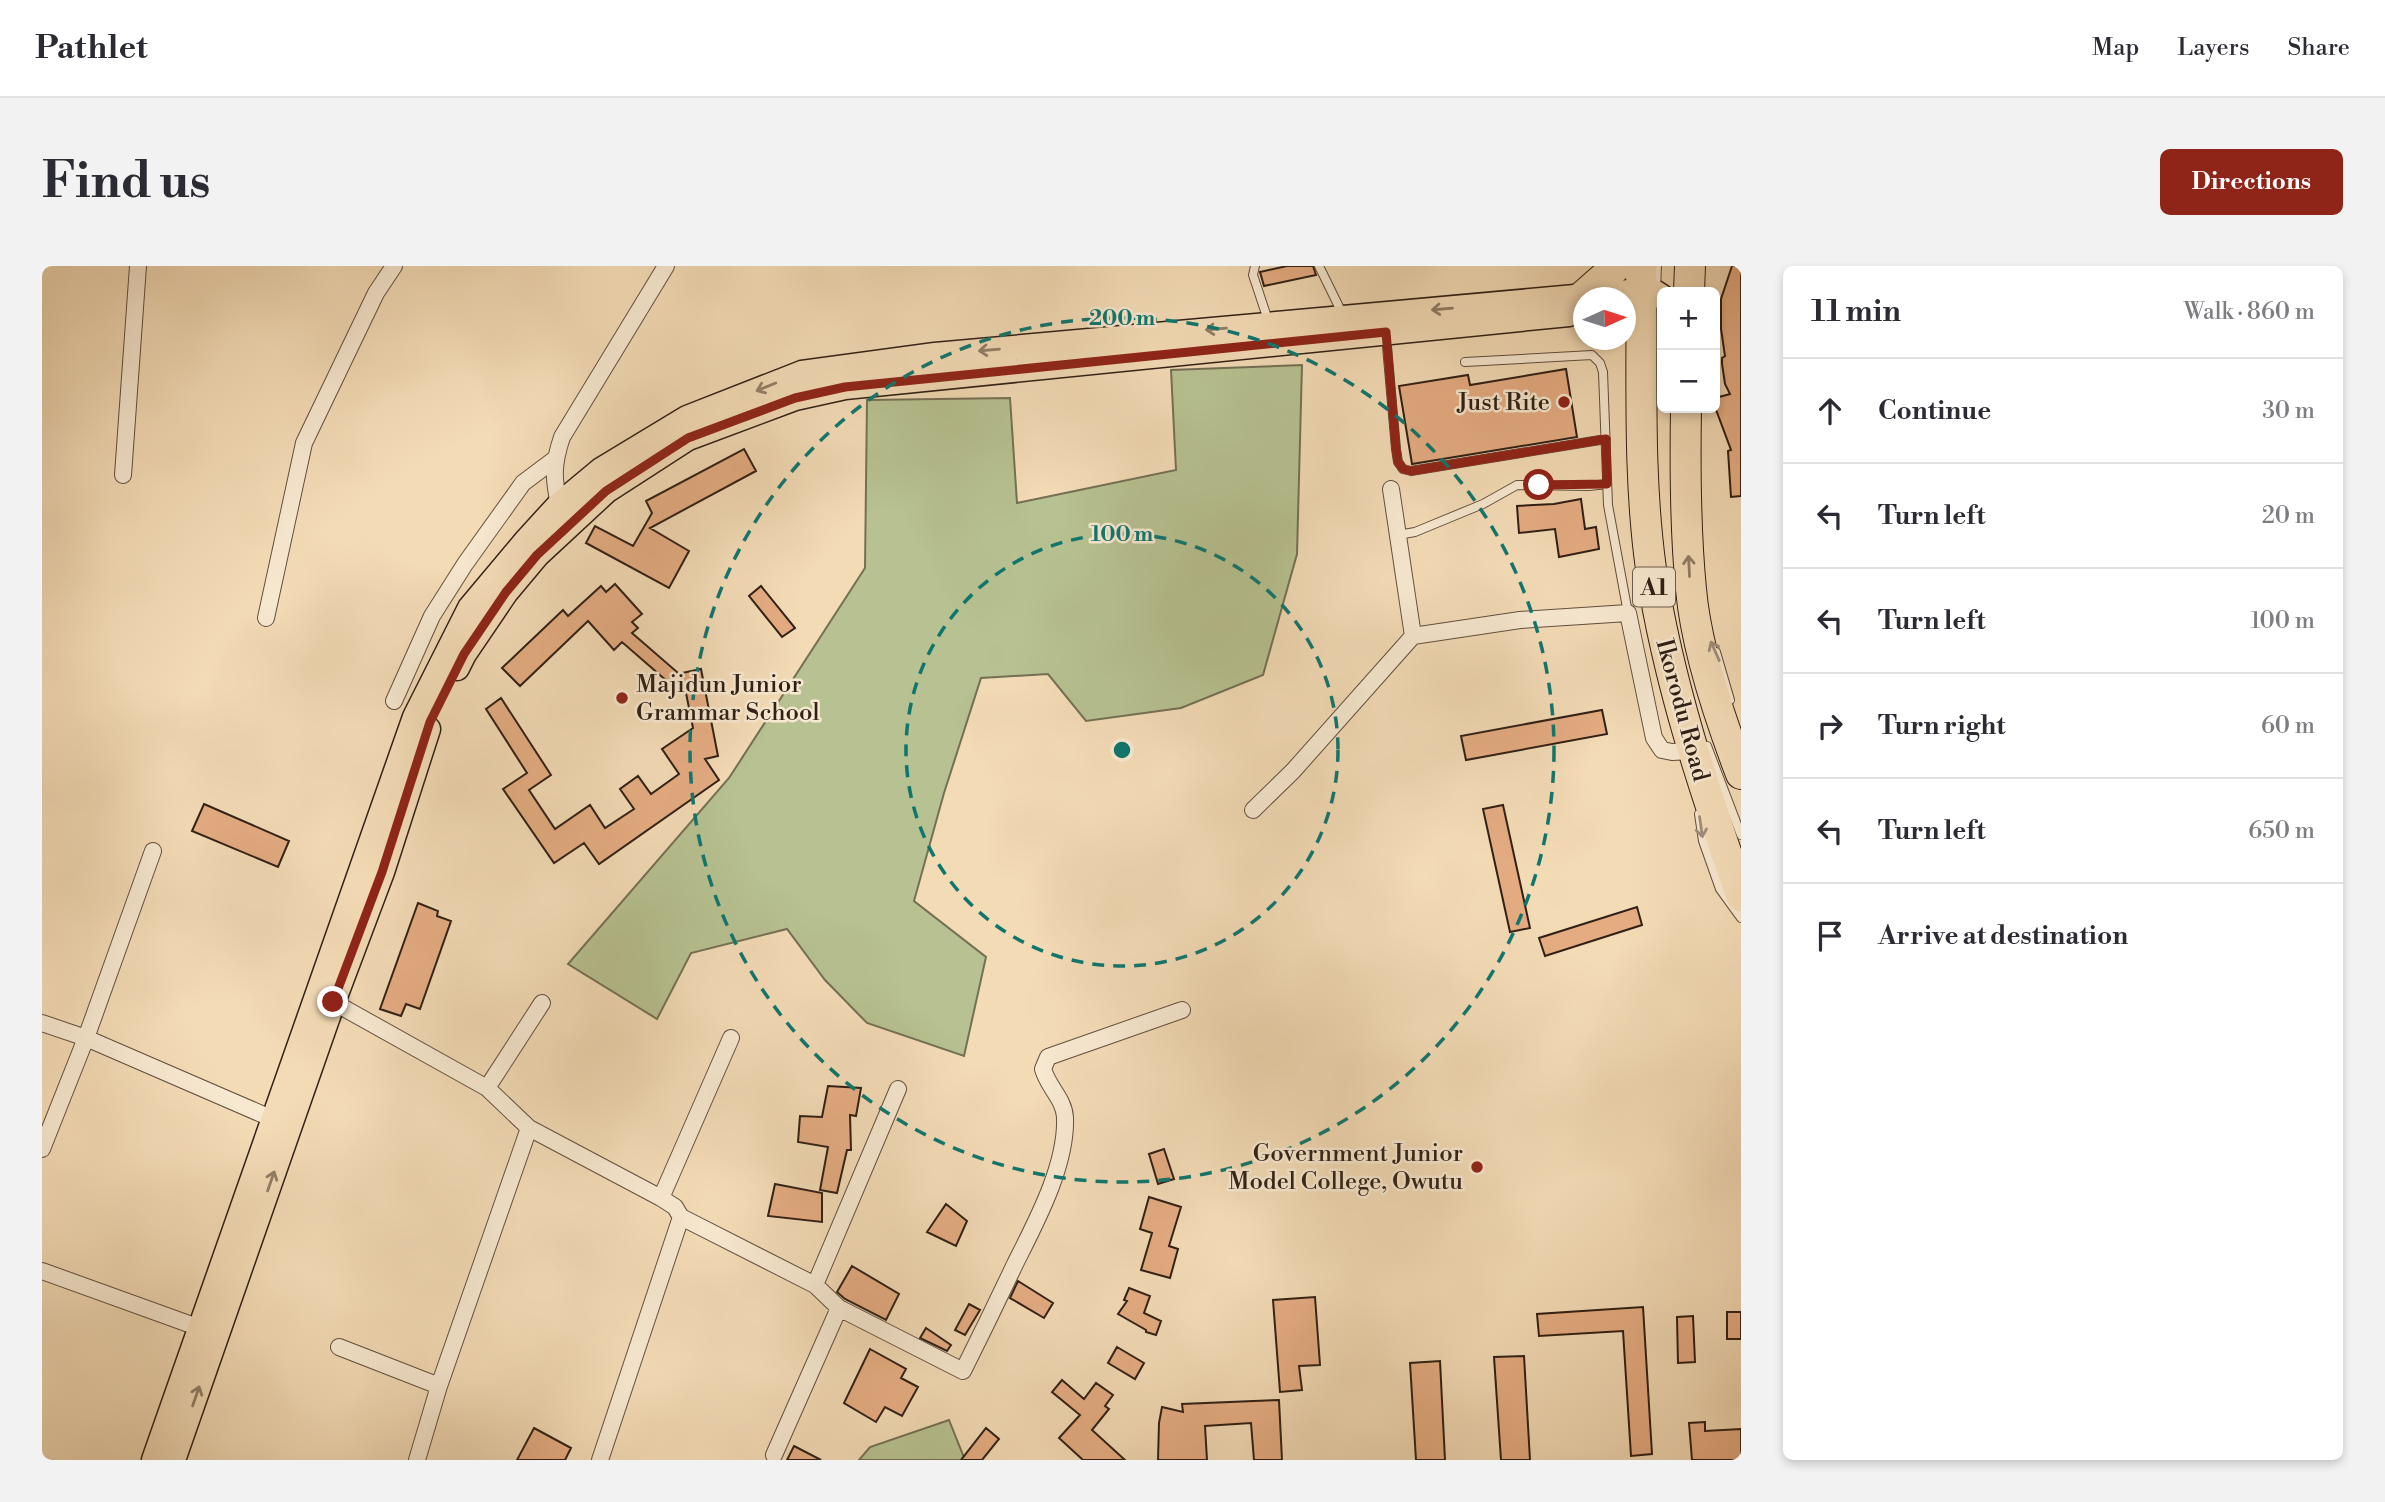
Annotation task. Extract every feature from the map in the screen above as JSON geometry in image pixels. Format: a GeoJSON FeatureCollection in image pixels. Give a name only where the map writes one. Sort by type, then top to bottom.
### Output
{"type":"FeatureCollection","features":[{"type":"Feature","properties":{"kind":"highway"},"geometry":{"type":"LineString","coordinates":[[1600,287],[1617,266]]}},
{"type":"Feature","properties":{"kind":"highway"},"geometry":{"type":"LineString","coordinates":[[1688,266],[1689,287]]}},
{"type":"Feature","properties":{"kind":"highway","name":"Ikorodu Road"},"geometry":{"type":"LineString","coordinates":[[1652,294],[1641,375],[1641,437],[1651,566],[1663,642],[1741,897]]}},
{"type":"Feature","properties":{"kind":"highway"},"geometry":{"type":"LineString","coordinates":[[1630,350],[1641,375]]}},
{"type":"Feature","properties":{"kind":"highway","name":"Ikorodu Road"},"geometry":{"type":"LineString","coordinates":[[1686,413],[1684,487],[1691,591],[1716,699],[1741,774]]}},
{"type":"Feature","properties":{"kind":"main road"},"geometry":{"type":"LineString","coordinates":[[1652,294],[1688,266]]}},
{"type":"Feature","properties":{"kind":"main road"},"geometry":{"type":"LineString","coordinates":[[173,1460],[333,1002],[415,717],[470,608],[559,505],[601,470],[687,418],[802,373],[935,355],[1344,318],[1573,309]]}},
{"type":"Feature","properties":{"kind":"main road"},"geometry":{"type":"LineString","coordinates":[[154,1460],[273,1119],[430,722],[464,654],[506,592],[537,555],[606,491],[688,438],[795,398],[845,387],[1573,310]]}},
{"type":"Feature","properties":{"kind":"street"},"geometry":{"type":"LineString","coordinates":[[123,475],[138,266]]}},
{"type":"Feature","properties":{"kind":"street"},"geometry":{"type":"LineString","coordinates":[[266,618],[304,443],[376,293],[394,266]]}},
{"type":"Feature","properties":{"kind":"street"},"geometry":{"type":"LineString","coordinates":[[559,505],[554,479],[555,459],[562,437],[666,266]]}},
{"type":"Feature","properties":{"kind":"street"},"geometry":{"type":"LineString","coordinates":[[394,701],[432,615],[458,575],[523,483],[555,459]]}},
{"type":"Feature","properties":{"kind":"street"},"geometry":{"type":"LineString","coordinates":[[1391,489],[1413,636]]}},
{"type":"Feature","properties":{"kind":"street"},"geometry":{"type":"LineString","coordinates":[[1253,810],[1293,771],[1413,636],[1520,620],[1628,613],[1654,738],[1662,750],[1672,752],[1697,749]]}},
{"type":"Feature","properties":{"kind":"street"},"geometry":{"type":"LineString","coordinates":[[42,1149],[86,1038],[153,851]]}},
{"type":"Feature","properties":{"kind":"street"},"geometry":{"type":"LineString","coordinates":[[333,1002],[488,1088],[528,1128],[661,1198],[675,1207],[681,1217],[815,1285],[839,1308],[963,1371],[1048,1197],[1058,1164],[1065,1117],[1062,1102],[1046,1079],[1043,1069],[1048,1057],[1182,1010]]}},
{"type":"Feature","properties":{"kind":"street"},"geometry":{"type":"LineString","coordinates":[[488,1088],[542,1003]]}},
{"type":"Feature","properties":{"kind":"street"},"geometry":{"type":"LineString","coordinates":[[42,1023],[86,1038],[273,1119]]}},
{"type":"Feature","properties":{"kind":"street"},"geometry":{"type":"LineString","coordinates":[[661,1198],[731,1038]]}},
{"type":"Feature","properties":{"kind":"street"},"geometry":{"type":"LineString","coordinates":[[815,1285],[898,1089]]}},
{"type":"Feature","properties":{"kind":"street"},"geometry":{"type":"LineString","coordinates":[[417,1460],[439,1385],[528,1128]]}},
{"type":"Feature","properties":{"kind":"street"},"geometry":{"type":"LineString","coordinates":[[600,1460],[681,1217]]}},
{"type":"Feature","properties":{"kind":"street"},"geometry":{"type":"LineString","coordinates":[[42,1270],[200,1328]]}},
{"type":"Feature","properties":{"kind":"street"},"geometry":{"type":"LineString","coordinates":[[774,1455],[839,1308]]}},
{"type":"Feature","properties":{"kind":"street"},"geometry":{"type":"LineString","coordinates":[[339,1347],[439,1385]]}},
{"type":"Feature","properties":{"kind":"lane"},"geometry":{"type":"LineString","coordinates":[[1255,266],[1253,275],[1269,325]]}},
{"type":"Feature","properties":{"kind":"lane"},"geometry":{"type":"LineString","coordinates":[[1319,266],[1344,318]]}},
{"type":"Feature","properties":{"kind":"lane"},"geometry":{"type":"LineString","coordinates":[[1386,332],[1396,449],[1398,462],[1403,469],[1411,471],[1606,439]]}},
{"type":"Feature","properties":{"kind":"lane"},"geometry":{"type":"LineString","coordinates":[[1465,362],[1592,355],[1600,363],[1603,372],[1608,505],[1628,613]]}},
{"type":"Feature","properties":{"kind":"lane"},"geometry":{"type":"LineString","coordinates":[[1398,535],[1415,532],[1483,503],[1517,485],[1607,484]]}},
{"type":"Feature","properties":{"kind":"lane"},"geometry":{"type":"LineString","coordinates":[[1713,644],[1735,716]]}},
{"type":"Feature","properties":{"kind":"lane"},"geometry":{"type":"LineString","coordinates":[[1739,741],[1741,765]]}},
{"type":"Feature","properties":{"kind":"lane"},"geometry":{"type":"LineString","coordinates":[[1697,749],[1741,835]]}},
{"type":"Feature","properties":{"kind":"lane"},"geometry":{"type":"LineString","coordinates":[[1697,749],[1703,841],[1720,889],[1741,919]]}},
{"type":"Feature","properties":{"kind":"green space"},"geometry":{"type":"Polygon","coordinates":[[[1302,365],[1297,554],[1263,675],[1181,708],[1086,721],[1048,674],[981,678],[944,793],[914,901],[986,957],[964,1056],[867,1023],[825,980],[787,929],[691,953],[657,1019],[568,964],[729,778],[865,568],[867,400],[1010,398],[1017,503],[1176,470],[1171,370],[1302,365]]]}},
{"type":"Feature","properties":{"kind":"green space"},"geometry":{"type":"Polygon","coordinates":[[[949,1420],[965,1460],[859,1460],[870,1447],[949,1420]]]}},
{"type":"Feature","properties":{"kind":"building"},"geometry":{"type":"Polygon","coordinates":[[[1287,266],[1313,266],[1316,275],[1264,286],[1260,272],[1287,266]]]}},
{"type":"Feature","properties":{"kind":"building"},"geometry":{"type":"Polygon","coordinates":[[[1732,266],[1741,266],[1741,496],[1731,497],[1728,451],[1731,450],[1717,413],[1720,413],[1720,397],[1730,394],[1725,384],[1722,364],[1722,358],[1725,356],[1721,329],[1721,299],[1732,266]]]}},
{"type":"Feature","properties":{"kind":"building"},"geometry":{"type":"Polygon","coordinates":[[[1566,369],[1577,437],[1412,464],[1399,386],[1468,375],[1470,385],[1566,369]]]}},
{"type":"Feature","properties":{"kind":"building"},"geometry":{"type":"Polygon","coordinates":[[[744,449],[756,471],[650,528],[689,551],[669,588],[586,543],[595,526],[633,546],[652,513],[646,501],[744,449]]]}},
{"type":"Feature","properties":{"kind":"building"},"geometry":{"type":"Polygon","coordinates":[[[1581,499],[1585,529],[1596,527],[1599,549],[1559,557],[1555,529],[1519,533],[1517,506],[1581,499]]]}},
{"type":"Feature","properties":{"kind":"building"},"geometry":{"type":"Polygon","coordinates":[[[615,584],[642,614],[632,622],[638,628],[632,633],[677,672],[668,682],[622,642],[614,650],[588,621],[520,686],[502,668],[563,610],[568,616],[601,586],[606,592],[615,584]]]}},
{"type":"Feature","properties":{"kind":"building"},"geometry":{"type":"Polygon","coordinates":[[[761,586],[795,628],[782,637],[749,596],[761,586]]]}},
{"type":"Feature","properties":{"kind":"building"},"geometry":{"type":"Polygon","coordinates":[[[701,669],[718,756],[705,759],[719,780],[599,864],[584,843],[554,863],[503,789],[527,773],[486,709],[501,698],[551,775],[529,790],[555,829],[590,805],[605,828],[634,809],[620,789],[638,776],[651,794],[679,774],[662,749],[693,728],[682,673],[701,669]]]}},
{"type":"Feature","properties":{"kind":"building"},"geometry":{"type":"Polygon","coordinates":[[[1602,710],[1607,734],[1466,760],[1461,736],[1602,710]]]}},
{"type":"Feature","properties":{"kind":"building"},"geometry":{"type":"Polygon","coordinates":[[[204,804],[289,841],[278,867],[192,831],[204,804]]]}},
{"type":"Feature","properties":{"kind":"building"},"geometry":{"type":"Polygon","coordinates":[[[1503,805],[1530,928],[1510,932],[1483,809],[1503,805]]]}},
{"type":"Feature","properties":{"kind":"building"},"geometry":{"type":"Polygon","coordinates":[[[418,903],[438,911],[437,916],[451,921],[420,1009],[406,1004],[401,1016],[380,1009],[418,903]]]}},
{"type":"Feature","properties":{"kind":"building"},"geometry":{"type":"Polygon","coordinates":[[[1637,907],[1642,925],[1545,956],[1539,938],[1637,907]]]}},
{"type":"Feature","properties":{"kind":"building"},"geometry":{"type":"Polygon","coordinates":[[[828,1086],[861,1088],[856,1116],[850,1115],[851,1150],[847,1150],[837,1193],[820,1190],[828,1147],[798,1142],[800,1116],[822,1117],[828,1086]]]}},
{"type":"Feature","properties":{"kind":"building"},"geometry":{"type":"Polygon","coordinates":[[[1164,1149],[1174,1179],[1158,1184],[1149,1154],[1164,1149]]]}},
{"type":"Feature","properties":{"kind":"building"},"geometry":{"type":"Polygon","coordinates":[[[775,1184],[822,1193],[822,1222],[768,1216],[775,1184]]]}},
{"type":"Feature","properties":{"kind":"building"},"geometry":{"type":"Polygon","coordinates":[[[1149,1197],[1181,1207],[1169,1246],[1178,1249],[1170,1278],[1141,1270],[1152,1233],[1140,1229],[1149,1197]]]}},
{"type":"Feature","properties":{"kind":"building"},"geometry":{"type":"Polygon","coordinates":[[[946,1204],[967,1221],[956,1246],[927,1232],[946,1204]]]}},
{"type":"Feature","properties":{"kind":"building"},"geometry":{"type":"Polygon","coordinates":[[[852,1266],[899,1294],[886,1320],[845,1299],[837,1292],[852,1266]]]}},
{"type":"Feature","properties":{"kind":"building"},"geometry":{"type":"Polygon","coordinates":[[[1018,1281],[1053,1303],[1044,1318],[1010,1298],[1018,1281]]]}},
{"type":"Feature","properties":{"kind":"building"},"geometry":{"type":"Polygon","coordinates":[[[1129,1288],[1150,1296],[1144,1313],[1161,1321],[1156,1335],[1146,1332],[1118,1314],[1127,1301],[1124,1300],[1129,1288]]]}},
{"type":"Feature","properties":{"kind":"building"},"geometry":{"type":"Polygon","coordinates":[[[1315,1297],[1320,1365],[1299,1366],[1302,1390],[1280,1392],[1273,1300],[1315,1297]]]}},
{"type":"Feature","properties":{"kind":"building"},"geometry":{"type":"Polygon","coordinates":[[[969,1304],[980,1310],[965,1335],[955,1330],[969,1304]]]}},
{"type":"Feature","properties":{"kind":"building"},"geometry":{"type":"Polygon","coordinates":[[[1643,1307],[1652,1454],[1631,1456],[1623,1331],[1539,1336],[1537,1314],[1643,1307]]]}},
{"type":"Feature","properties":{"kind":"building"},"geometry":{"type":"Polygon","coordinates":[[[1727,1312],[1741,1312],[1741,1339],[1727,1339],[1727,1312]]]}},
{"type":"Feature","properties":{"kind":"building"},"geometry":{"type":"Polygon","coordinates":[[[1693,1316],[1695,1362],[1678,1363],[1677,1317],[1693,1316]]]}},
{"type":"Feature","properties":{"kind":"building"},"geometry":{"type":"Polygon","coordinates":[[[926,1328],[951,1345],[947,1351],[920,1338],[926,1328]]]}},
{"type":"Feature","properties":{"kind":"building"},"geometry":{"type":"Polygon","coordinates":[[[1117,1347],[1144,1363],[1135,1379],[1108,1363],[1117,1347]]]}},
{"type":"Feature","properties":{"kind":"building"},"geometry":{"type":"Polygon","coordinates":[[[870,1349],[906,1369],[901,1378],[918,1387],[902,1416],[885,1407],[876,1422],[844,1403],[870,1349]]]}},
{"type":"Feature","properties":{"kind":"building"},"geometry":{"type":"Polygon","coordinates":[[[1524,1356],[1530,1460],[1501,1460],[1494,1357],[1524,1356]]]}},
{"type":"Feature","properties":{"kind":"building"},"geometry":{"type":"Polygon","coordinates":[[[1440,1361],[1445,1460],[1416,1460],[1410,1363],[1440,1361]]]}},
{"type":"Feature","properties":{"kind":"building"},"geometry":{"type":"Polygon","coordinates":[[[1062,1380],[1084,1399],[1096,1383],[1113,1395],[1105,1406],[1109,1409],[1092,1430],[1125,1460],[1083,1460],[1059,1438],[1080,1415],[1052,1392],[1062,1380]]]}},
{"type":"Feature","properties":{"kind":"building"},"geometry":{"type":"Polygon","coordinates":[[[1279,1400],[1282,1460],[1254,1460],[1251,1423],[1205,1426],[1207,1460],[1158,1460],[1162,1407],[1183,1412],[1182,1404],[1279,1400]]]}},
{"type":"Feature","properties":{"kind":"building"},"geometry":{"type":"Polygon","coordinates":[[[1705,1422],[1705,1431],[1741,1429],[1741,1460],[1692,1460],[1689,1423],[1705,1422]]]}},
{"type":"Feature","properties":{"kind":"building"},"geometry":{"type":"Polygon","coordinates":[[[534,1428],[571,1448],[565,1460],[517,1460],[534,1428]]]}},
{"type":"Feature","properties":{"kind":"building"},"geometry":{"type":"Polygon","coordinates":[[[986,1428],[999,1439],[982,1460],[961,1460],[986,1428]]]}},
{"type":"Feature","properties":{"kind":"building"},"geometry":{"type":"Polygon","coordinates":[[[794,1446],[821,1460],[787,1460],[794,1446]]]}},
{"type":"Feature","properties":{"kind":"place","name":"Just Rite"},"geometry":{"type":"Point","coordinates":[1564,402]}},
{"type":"Feature","properties":{"kind":"place","name":"Majidun Junior Grammar School"},"geometry":{"type":"Point","coordinates":[622,698]}},
{"type":"Feature","properties":{"kind":"place","name":"Government Junior Model College, Owutu"},"geometry":{"type":"Point","coordinates":[1477,1167]}},
{"type":"Feature","properties":{"kind":"route"},"geometry":{"type":"LineString","coordinates":[[333,1002],[382,872],[430,722],[464,654],[506,592],[537,555],[606,491],[688,438],[795,398],[845,387],[1386,332],[1396,449],[1398,462],[1403,469],[1411,471],[1606,439],[1607,484],[1539,485]]}}]}
